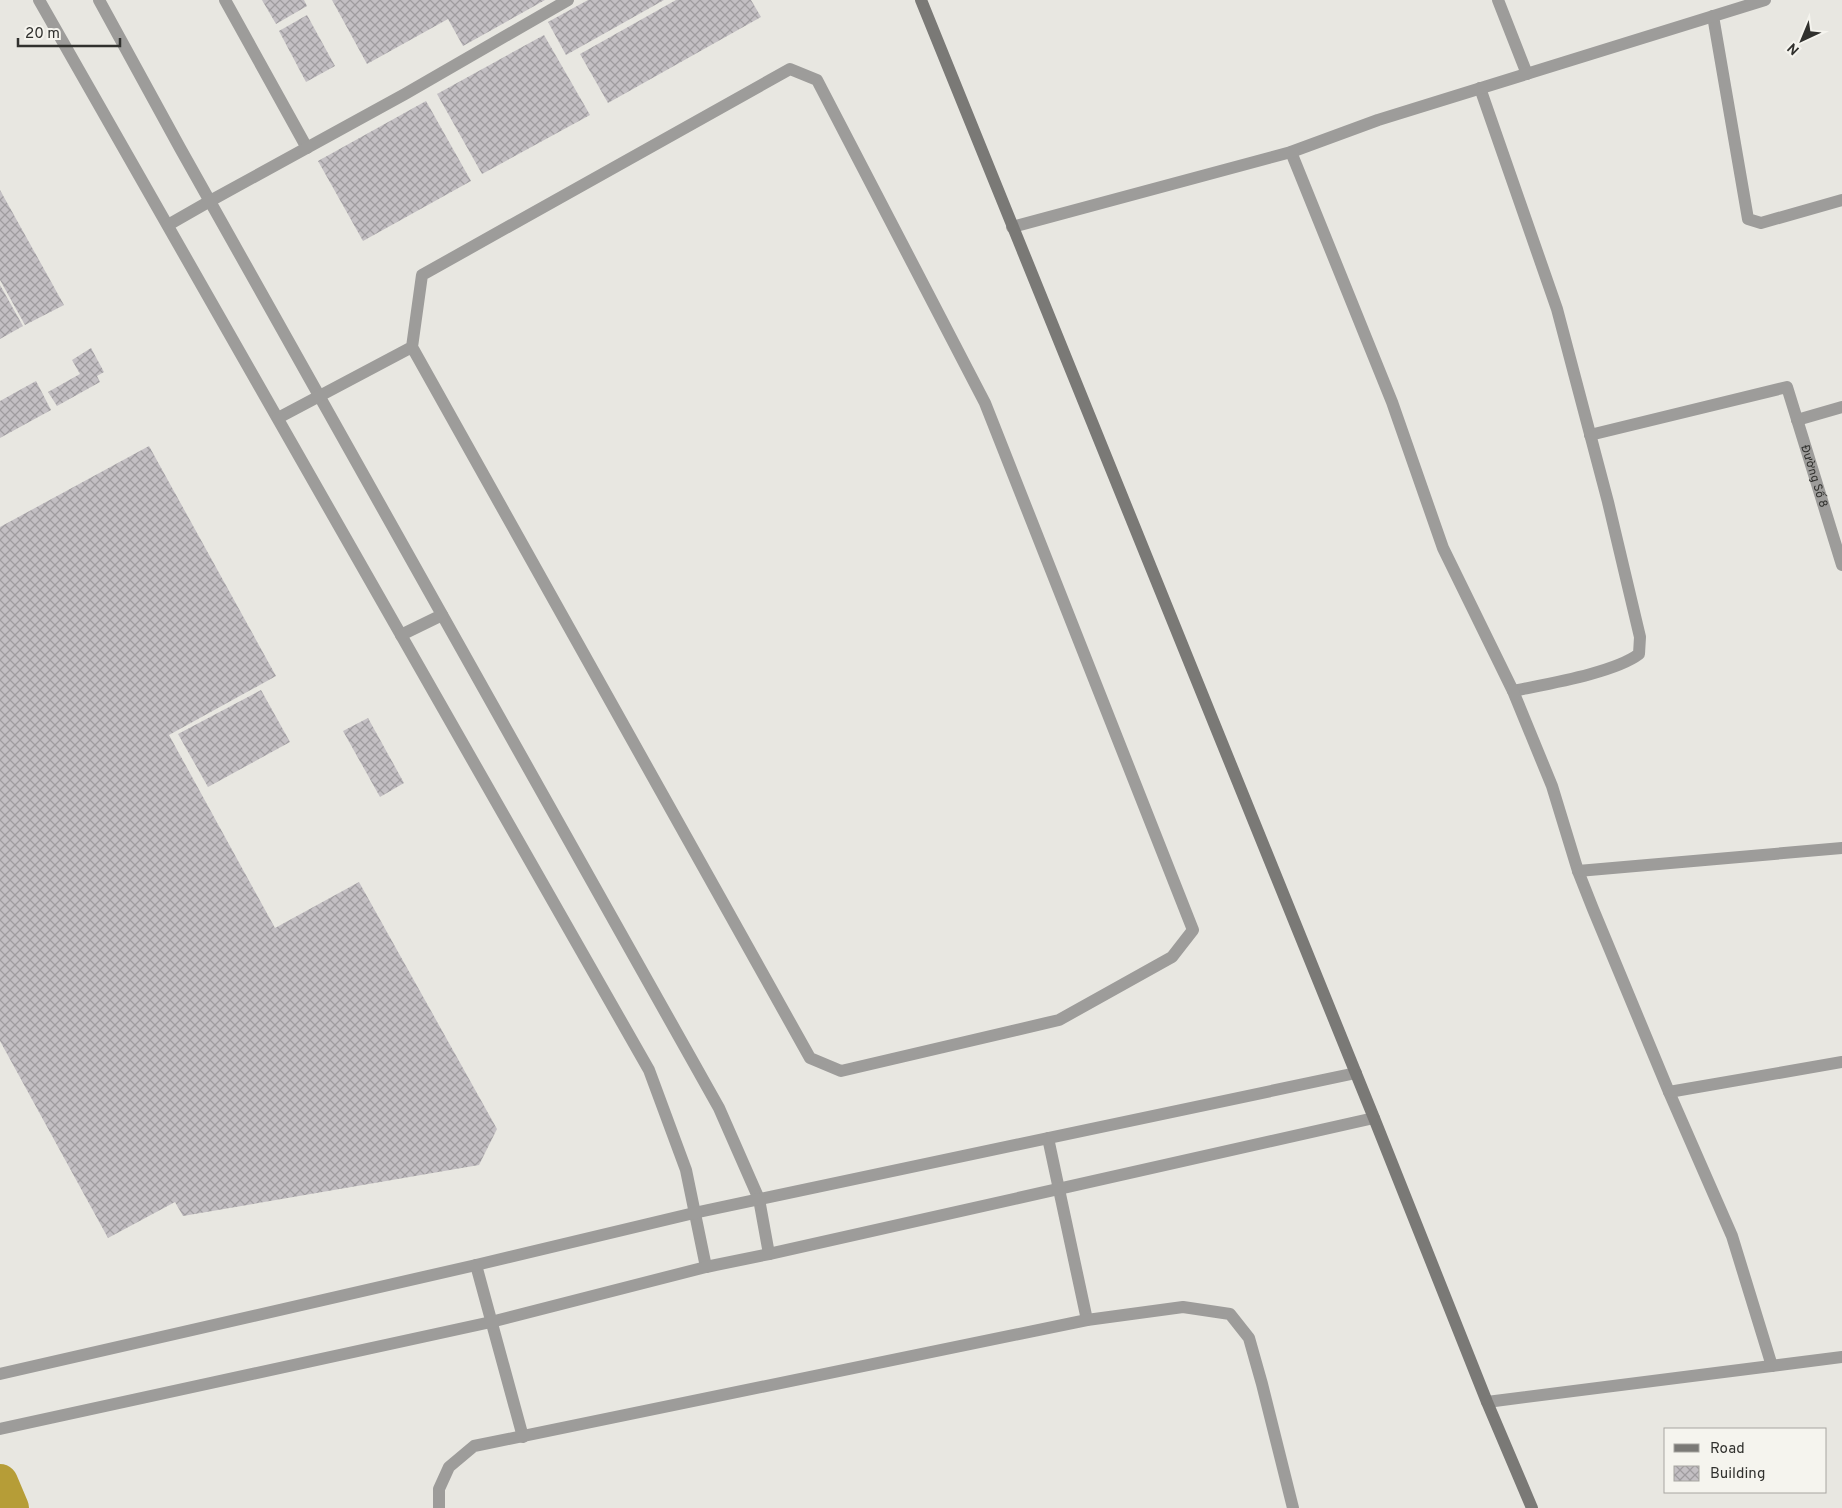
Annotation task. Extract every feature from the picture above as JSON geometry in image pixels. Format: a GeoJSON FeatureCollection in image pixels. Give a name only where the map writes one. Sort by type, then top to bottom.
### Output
{"type":"FeatureCollection","features":[{"type":"Feature","properties":{"kind":"street"},"geometry":{"type":"LineString","coordinates":[[39,0],[649,1070],[686,1170],[706,1267]]}},
{"type":"Feature","properties":{"kind":"street"},"geometry":{"type":"LineString","coordinates":[[99,0],[719,1108],[758,1199],[769,1254]]}},
{"type":"Feature","properties":{"kind":"street"},"geometry":{"type":"LineString","coordinates":[[225,0],[307,148]]}},
{"type":"Feature","properties":{"kind":"street"},"geometry":{"type":"LineString","coordinates":[[168,225],[568,0]]}},
{"type":"Feature","properties":{"kind":"street"},"geometry":{"type":"LineString","coordinates":[[921,0],[1356,1072],[1487,1402],[1532,1508]]}},
{"type":"Feature","properties":{"kind":"street"},"geometry":{"type":"LineString","coordinates":[[1498,0],[1527,74]]}},
{"type":"Feature","properties":{"kind":"street"},"geometry":{"type":"LineString","coordinates":[[1012,227],[1291,152],[1378,120],[1765,0]]}},
{"type":"Feature","properties":{"kind":"street"},"geometry":{"type":"LineString","coordinates":[[1713,16],[1748,219],[1761,223],[1842,200]]}},
{"type":"Feature","properties":{"kind":"street"},"geometry":{"type":"LineString","coordinates":[[790,68],[818,80],[985,403],[1193,930],[1172,957],[1059,1020],[841,1071],[810,1058],[412,348],[422,275],[790,68]]}},
{"type":"Feature","properties":{"kind":"street"},"geometry":{"type":"LineString","coordinates":[[1480,88],[1557,309],[1608,502],[1640,637],[1639,654],[1629,661],[1612,667],[1513,691]]}},
{"type":"Feature","properties":{"kind":"street"},"geometry":{"type":"LineString","coordinates":[[1291,152],[1392,402],[1443,548],[1513,691],[1552,786],[1578,871],[1593,909],[1669,1092],[1732,1236],[1772,1366]]}},
{"type":"Feature","properties":{"kind":"street"},"geometry":{"type":"LineString","coordinates":[[278,418],[412,348]]}},
{"type":"Feature","properties":{"kind":"street","name":"Đường Số 8"},"geometry":{"type":"LineString","coordinates":[[1590,435],[1787,387],[1842,565]]}},
{"type":"Feature","properties":{"kind":"street"},"geometry":{"type":"LineString","coordinates":[[1797,420],[1842,407]]}},
{"type":"Feature","properties":{"kind":"street"},"geometry":{"type":"LineString","coordinates":[[401,635],[442,615]]}},
{"type":"Feature","properties":{"kind":"street"},"geometry":{"type":"LineString","coordinates":[[1578,871],[1842,848]]}},
{"type":"Feature","properties":{"kind":"street"},"geometry":{"type":"LineString","coordinates":[[1669,1092],[1842,1062]]}},
{"type":"Feature","properties":{"kind":"street"},"geometry":{"type":"LineString","coordinates":[[0,1374],[476,1265],[694,1212],[1356,1072]]}},
{"type":"Feature","properties":{"kind":"street"},"geometry":{"type":"LineString","coordinates":[[0,1429],[491,1322],[706,1267],[1374,1118]]}},
{"type":"Feature","properties":{"kind":"street"},"geometry":{"type":"LineString","coordinates":[[1048,1138],[1087,1320]]}},
{"type":"Feature","properties":{"kind":"street"},"geometry":{"type":"LineString","coordinates":[[476,1265],[523,1437]]}},
{"type":"Feature","properties":{"kind":"street"},"geometry":{"type":"LineString","coordinates":[[439,1508],[439,1489],[449,1467],[474,1446],[1087,1320],[1183,1308],[1230,1314],[1248,1338],[1293,1508]]}},
{"type":"Feature","properties":{"kind":"street"},"geometry":{"type":"LineString","coordinates":[[1487,1402],[1842,1357]]}},
{"type":"Feature","properties":{"kind":"building"},"geometry":{"type":"Polygon","coordinates":[[[262,0],[304,0],[307,6],[276,24],[262,0]]]}},
{"type":"Feature","properties":{"kind":"building"},"geometry":{"type":"Polygon","coordinates":[[[332,0],[545,0],[463,46],[448,19],[367,64],[332,0]]]}},
{"type":"Feature","properties":{"kind":"building"},"geometry":{"type":"Polygon","coordinates":[[[588,0],[664,0],[566,55],[548,22],[588,0]]]}},
{"type":"Feature","properties":{"kind":"building"},"geometry":{"type":"Polygon","coordinates":[[[676,0],[751,0],[761,17],[608,103],[580,54],[676,0]]]}},
{"type":"Feature","properties":{"kind":"building"},"geometry":{"type":"Polygon","coordinates":[[[307,15],[335,66],[306,82],[279,31],[307,15]]]}},
{"type":"Feature","properties":{"kind":"building"},"geometry":{"type":"Polygon","coordinates":[[[544,35],[590,115],[482,174],[437,94],[544,35]]]}},
{"type":"Feature","properties":{"kind":"building"},"geometry":{"type":"Polygon","coordinates":[[[426,101],[471,181],[363,241],[318,161],[426,101]]]}},
{"type":"Feature","properties":{"kind":"building"},"geometry":{"type":"Polygon","coordinates":[[[0,190],[64,305],[25,325],[0,280],[0,190]]]}},
{"type":"Feature","properties":{"kind":"building"},"geometry":{"type":"Polygon","coordinates":[[[0,285],[23,326],[0,339],[0,285]]]}},
{"type":"Feature","properties":{"kind":"building"},"geometry":{"type":"Polygon","coordinates":[[[91,348],[104,372],[97,376],[100,382],[57,406],[48,392],[80,374],[72,360],[91,348]]]}},
{"type":"Feature","properties":{"kind":"building"},"geometry":{"type":"Polygon","coordinates":[[[36,381],[51,410],[0,438],[0,401],[36,381]]]}},
{"type":"Feature","properties":{"kind":"building"},"geometry":{"type":"Polygon","coordinates":[[[149,446],[276,676],[169,735],[275,928],[359,882],[497,1129],[479,1165],[183,1216],[175,1202],[108,1238],[0,1041],[0,527],[149,446]]]}},
{"type":"Feature","properties":{"kind":"building"},"geometry":{"type":"Polygon","coordinates":[[[261,690],[290,742],[208,787],[178,734],[261,690]]]}},
{"type":"Feature","properties":{"kind":"building"},"geometry":{"type":"Polygon","coordinates":[[[368,718],[404,783],[380,797],[343,731],[368,718]]]}},
{"type":"Feature","properties":{"kind":"waterway"},"geometry":{"type":"LineString","coordinates":[[0,1482],[11,1508]]}}]}
